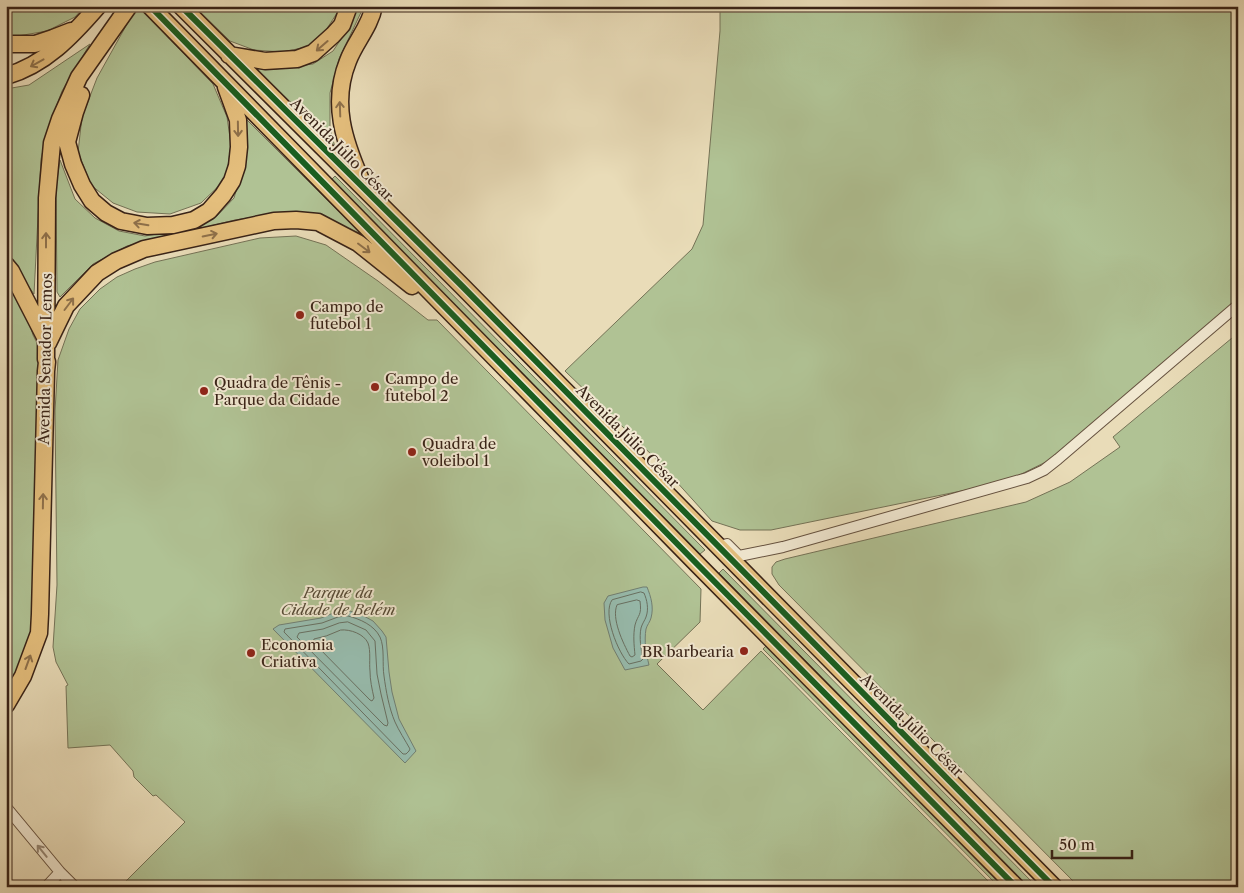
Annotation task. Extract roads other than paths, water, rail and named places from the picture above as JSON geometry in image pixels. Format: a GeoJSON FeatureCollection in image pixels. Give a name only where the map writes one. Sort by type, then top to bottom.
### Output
{"type":"FeatureCollection","features":[{"type":"Feature","properties":{"kind":"main road"},"geometry":{"type":"LineString","coordinates":[[6,76],[19,72],[46,58],[80,27],[98,6]]}},
{"type":"Feature","properties":{"kind":"main road"},"geometry":{"type":"LineString","coordinates":[[129,6],[116,23],[110,42],[85,84],[67,142],[82,185],[92,201],[120,221],[147,226],[173,225],[194,220],[209,211],[224,195],[232,181],[237,166],[238,120],[224,82]]}},
{"type":"Feature","properties":{"kind":"main road"},"geometry":{"type":"LineString","coordinates":[[150,6],[1016,887]]}},
{"type":"Feature","properties":{"kind":"main road"},"geometry":{"type":"LineString","coordinates":[[229,55],[265,61],[297,59],[313,53],[342,25],[349,6]]}},
{"type":"Feature","properties":{"kind":"main road"},"geometry":{"type":"LineString","coordinates":[[365,189],[344,136],[340,111],[341,84],[348,62],[370,20],[374,6]]}},
{"type":"Feature","properties":{"kind":"main road","name":"Avenida Júlio César"},"geometry":{"type":"LineString","coordinates":[[183,8],[719,546],[1054,887]]}},
{"type":"Feature","properties":{"kind":"main road","name":"Avenida Senador Lemos"},"geometry":{"type":"LineString","coordinates":[[6,705],[23,676],[39,633],[47,362],[47,198],[52,142],[79,77],[116,23]]}},
{"type":"Feature","properties":{"kind":"main road"},"geometry":{"type":"LineString","coordinates":[[6,44],[35,44],[80,27]]}},
{"type":"Feature","properties":{"kind":"main road"},"geometry":{"type":"LineString","coordinates":[[46,343],[66,306],[97,273],[116,261],[144,249],[274,221],[296,220],[318,222],[358,243],[463,325]]}},
{"type":"Feature","properties":{"kind":"main road"},"geometry":{"type":"LineString","coordinates":[[6,265],[11,271],[46,343]]}},
{"type":"Feature","properties":{"kind":"street"},"geometry":{"type":"LineString","coordinates":[[719,546],[727,544],[740,556],[783,547],[1027,478],[1044,470],[1058,459],[1238,304]]}},
{"type":"Feature","properties":{"kind":"street"},"geometry":{"type":"LineString","coordinates":[[6,807],[60,872],[75,887]]}},
{"type":"Feature","properties":{"kind":"street"},"geometry":{"type":"LineString","coordinates":[[46,887],[60,872]]}},
{"type":"Feature","properties":{"kind":"water"},"geometry":{"type":"Polygon","coordinates":[[[647,587],[652,606],[651,618],[645,634],[649,665],[625,670],[613,648],[605,620],[604,603],[608,596],[647,587]]]}},
{"type":"Feature","properties":{"kind":"water"},"geometry":{"type":"Polygon","coordinates":[[[350,611],[373,621],[386,637],[392,692],[399,719],[416,751],[405,763],[273,629],[279,625],[321,618],[336,612],[350,611]]]}},
{"type":"Feature","properties":{"kind":"place","name":"Campo de futebol 1"},"geometry":{"type":"Point","coordinates":[300,315]}},
{"type":"Feature","properties":{"kind":"place","name":"Campo de futebol 2"},"geometry":{"type":"Point","coordinates":[375,387]}},
{"type":"Feature","properties":{"kind":"place","name":"Quadra de Tênis - Parque da Cidade"},"geometry":{"type":"Point","coordinates":[204,391]}},
{"type":"Feature","properties":{"kind":"place","name":"Quadra de voleibol 1"},"geometry":{"type":"Point","coordinates":[412,452]}},
{"type":"Feature","properties":{"kind":"place","name":"BR barbearia"},"geometry":{"type":"Point","coordinates":[744,651]}},
{"type":"Feature","properties":{"kind":"place","name":"Economia Criativa"},"geometry":{"type":"Point","coordinates":[251,653]}},
{"type":"Feature","properties":{"kind":"park label","name":"Parque da Cidade de Belém"},"geometry":{"type":"Point","coordinates":[338,600]}}]}
